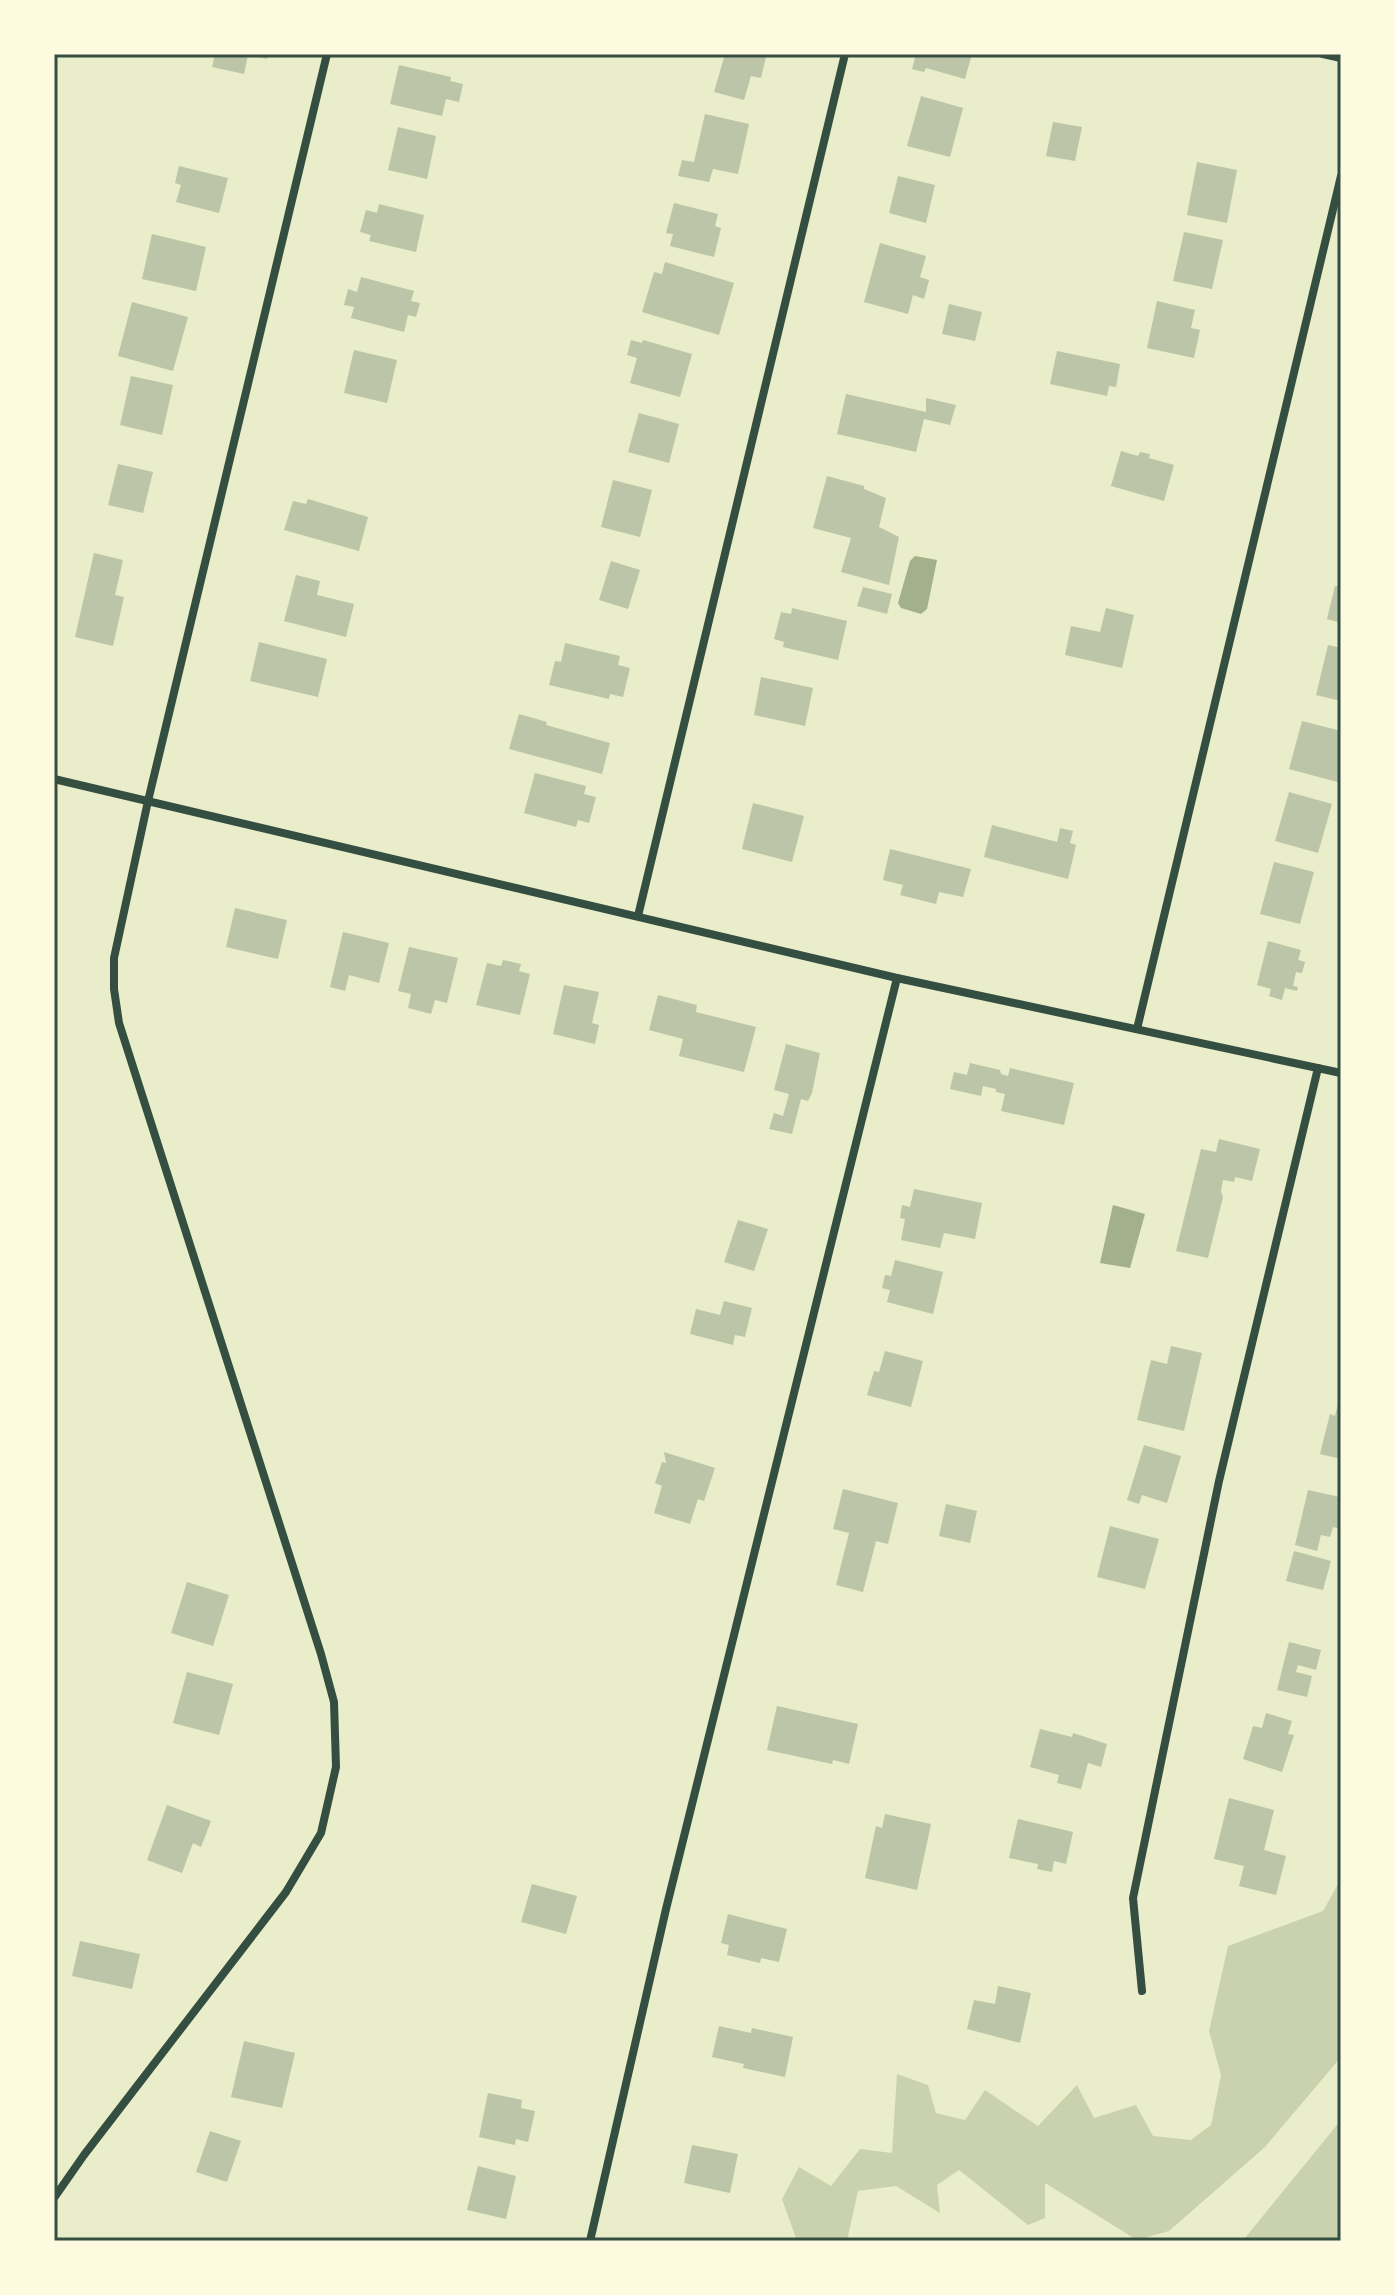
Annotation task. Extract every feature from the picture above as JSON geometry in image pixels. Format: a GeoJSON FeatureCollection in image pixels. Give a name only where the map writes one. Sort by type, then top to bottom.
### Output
{"type":"FeatureCollection","features":[{"type":"Feature","properties":{"kind":"street"},"geometry":{"type":"LineString","coordinates":[[54,2198],[286,1892],[321,1833],[336,1767],[334,1702],[321,1654],[119,1023],[114,989],[114,958],[148,801],[327,54]]}},
{"type":"Feature","properties":{"kind":"street"},"geometry":{"type":"LineString","coordinates":[[638,916],[845,54]]}},
{"type":"Feature","properties":{"kind":"street"},"geometry":{"type":"LineString","coordinates":[[1323,54],[1341,58]]}},
{"type":"Feature","properties":{"kind":"street"},"geometry":{"type":"LineString","coordinates":[[1137,1029],[1341,176]]}},
{"type":"Feature","properties":{"kind":"street"},"geometry":{"type":"LineString","coordinates":[[54,779],[897,978],[1341,1073]]}},
{"type":"Feature","properties":{"kind":"street"},"geometry":{"type":"LineString","coordinates":[[590,2241],[666,1909],[897,978]]}},
{"type":"Feature","properties":{"kind":"street"},"geometry":{"type":"LineString","coordinates":[[1142,1991],[1133,1898],[1219,1481],[1318,1068]]}},
{"type":"Feature","properties":{"kind":"shaded area"},"geometry":{"type":"Polygon","coordinates":[[[915,556],[937,560],[927,609],[921,614],[901,608],[898,603],[910,561],[915,556]]]}},
{"type":"Feature","properties":{"kind":"shaded area"},"geometry":{"type":"Polygon","coordinates":[[[1113,1205],[1145,1214],[1130,1268],[1100,1263],[1113,1205]]]}},
{"type":"Feature","properties":{"kind":"shaded area"},"geometry":{"type":"Polygon","coordinates":[[[1341,1879],[1341,2057],[1265,2147],[1169,2231],[1137,2240],[1045,2183],[1045,2218],[1028,2225],[959,2170],[937,2185],[940,2213],[896,2186],[858,2191],[847,2241],[797,2241],[782,2199],[799,2167],[831,2186],[860,2149],[892,2153],[897,2074],[928,2085],[936,2113],[965,2120],[985,2090],[1038,2126],[1077,2085],[1094,2118],[1136,2105],[1153,2136],[1191,2140],[1211,2125],[1221,2075],[1209,2031],[1228,1946],[1323,1911],[1341,1879]]]}},
{"type":"Feature","properties":{"kind":"shaded area"},"geometry":{"type":"Polygon","coordinates":[[[1341,2120],[1341,2241],[1242,2241],[1245,2238],[1341,2120]]]}},
{"type":"Feature","properties":{"kind":"building"},"geometry":{"type":"Polygon","coordinates":[[[215,54],[268,54],[267,59],[248,55],[244,74],[212,67],[215,54]]]}},
{"type":"Feature","properties":{"kind":"building"},"geometry":{"type":"Polygon","coordinates":[[[725,54],[766,57],[761,78],[751,76],[744,100],[714,92],[725,54]]]}},
{"type":"Feature","properties":{"kind":"building"},"geometry":{"type":"Polygon","coordinates":[[[916,54],[972,54],[965,79],[926,68],[924,72],[912,69],[916,54]]]}},
{"type":"Feature","properties":{"kind":"building"},"geometry":{"type":"Polygon","coordinates":[[[399,65],[451,77],[450,81],[463,84],[459,102],[446,99],[442,116],[390,104],[399,65]]]}},
{"type":"Feature","properties":{"kind":"building"},"geometry":{"type":"Polygon","coordinates":[[[921,96],[963,108],[950,157],[907,146],[921,96]]]}},
{"type":"Feature","properties":{"kind":"building"},"geometry":{"type":"Polygon","coordinates":[[[705,114],[749,124],[738,174],[713,169],[709,182],[678,176],[682,160],[694,162],[705,114]]]}},
{"type":"Feature","properties":{"kind":"building"},"geometry":{"type":"Polygon","coordinates":[[[1053,122],[1082,127],[1075,161],[1046,156],[1053,122]]]}},
{"type":"Feature","properties":{"kind":"building"},"geometry":{"type":"Polygon","coordinates":[[[398,127],[436,136],[427,179],[388,170],[398,127]]]}},
{"type":"Feature","properties":{"kind":"building"},"geometry":{"type":"Polygon","coordinates":[[[1197,162],[1237,170],[1227,223],[1187,215],[1197,162]]]}},
{"type":"Feature","properties":{"kind":"building"},"geometry":{"type":"Polygon","coordinates":[[[179,166],[228,178],[219,213],[176,202],[181,185],[175,183],[179,166]]]}},
{"type":"Feature","properties":{"kind":"building"},"geometry":{"type":"Polygon","coordinates":[[[898,176],[935,185],[926,223],[889,213],[898,176]]]}},
{"type":"Feature","properties":{"kind":"building"},"geometry":{"type":"Polygon","coordinates":[[[674,203],[718,214],[715,226],[721,228],[714,257],[670,246],[673,234],[666,233],[674,203]]]}},
{"type":"Feature","properties":{"kind":"building"},"geometry":{"type":"Polygon","coordinates":[[[379,204],[424,215],[416,252],[369,241],[371,235],[360,232],[366,210],[377,213],[379,204]]]}},
{"type":"Feature","properties":{"kind":"building"},"geometry":{"type":"Polygon","coordinates":[[[1184,232],[1223,240],[1212,289],[1173,281],[1184,232]]]}},
{"type":"Feature","properties":{"kind":"building"},"geometry":{"type":"Polygon","coordinates":[[[152,234],[206,247],[196,291],[142,279],[152,234]]]}},
{"type":"Feature","properties":{"kind":"building"},"geometry":{"type":"Polygon","coordinates":[[[880,243],[926,256],[920,277],[929,280],[924,299],[913,295],[908,314],[864,302],[880,243]]]}},
{"type":"Feature","properties":{"kind":"building"},"geometry":{"type":"Polygon","coordinates":[[[665,262],[734,283],[719,335],[642,312],[654,272],[662,274],[665,262]]]}},
{"type":"Feature","properties":{"kind":"building"},"geometry":{"type":"Polygon","coordinates":[[[361,277],[414,291],[411,301],[420,303],[416,317],[408,315],[404,332],[351,318],[354,307],[344,305],[348,289],[357,292],[361,277]]]}},
{"type":"Feature","properties":{"kind":"building"},"geometry":{"type":"Polygon","coordinates":[[[1157,301],[1195,310],[1191,328],[1200,330],[1194,358],[1147,348],[1157,301]]]}},
{"type":"Feature","properties":{"kind":"building"},"geometry":{"type":"Polygon","coordinates":[[[132,302],[188,317],[173,371],[118,356],[132,302]]]}},
{"type":"Feature","properties":{"kind":"building"},"geometry":{"type":"Polygon","coordinates":[[[949,304],[982,312],[975,341],[942,334],[949,304]]]}},
{"type":"Feature","properties":{"kind":"building"},"geometry":{"type":"Polygon","coordinates":[[[631,340],[642,343],[643,340],[692,354],[680,397],[630,383],[637,358],[627,355],[631,340]]]}},
{"type":"Feature","properties":{"kind":"building"},"geometry":{"type":"Polygon","coordinates":[[[354,350],[397,360],[387,403],[344,393],[354,350]]]}},
{"type":"Feature","properties":{"kind":"building"},"geometry":{"type":"Polygon","coordinates":[[[1057,351],[1120,364],[1116,387],[1109,386],[1107,396],[1050,384],[1057,351]]]}},
{"type":"Feature","properties":{"kind":"building"},"geometry":{"type":"Polygon","coordinates":[[[131,376],[173,385],[162,435],[120,425],[131,376]]]}},
{"type":"Feature","properties":{"kind":"building"},"geometry":{"type":"Polygon","coordinates":[[[846,394],[926,412],[926,398],[956,405],[950,425],[924,419],[916,452],[837,434],[846,394]]]}},
{"type":"Feature","properties":{"kind":"building"},"geometry":{"type":"Polygon","coordinates":[[[639,413],[679,424],[669,463],[628,452],[639,413]]]}},
{"type":"Feature","properties":{"kind":"building"},"geometry":{"type":"Polygon","coordinates":[[[1121,451],[1138,456],[1140,452],[1150,454],[1149,458],[1174,465],[1164,501],[1111,486],[1121,451]]]}},
{"type":"Feature","properties":{"kind":"building"},"geometry":{"type":"Polygon","coordinates":[[[118,464],[153,472],[143,513],[108,505],[118,464]]]}},
{"type":"Feature","properties":{"kind":"building"},"geometry":{"type":"Polygon","coordinates":[[[827,476],[864,486],[864,489],[886,498],[879,527],[899,537],[889,585],[841,572],[851,538],[813,528],[827,476]]]}},
{"type":"Feature","properties":{"kind":"building"},"geometry":{"type":"Polygon","coordinates":[[[613,480],[652,490],[640,537],[601,527],[613,480]]]}},
{"type":"Feature","properties":{"kind":"building"},"geometry":{"type":"Polygon","coordinates":[[[308,499],[368,517],[359,551],[284,530],[293,501],[306,504],[308,499]]]}},
{"type":"Feature","properties":{"kind":"building"},"geometry":{"type":"Polygon","coordinates":[[[94,553],[123,560],[115,595],[124,597],[113,646],[75,637],[94,553]]]}},
{"type":"Feature","properties":{"kind":"building"},"geometry":{"type":"Polygon","coordinates":[[[611,561],[640,570],[628,609],[599,600],[611,561]]]}},
{"type":"Feature","properties":{"kind":"building"},"geometry":{"type":"Polygon","coordinates":[[[296,575],[320,581],[317,595],[354,604],[346,637],[284,621],[296,575]]]}},
{"type":"Feature","properties":{"kind":"building"},"geometry":{"type":"Polygon","coordinates":[[[1335,586],[1341,586],[1341,623],[1327,619],[1335,586]]]}},
{"type":"Feature","properties":{"kind":"building"},"geometry":{"type":"Polygon","coordinates":[[[863,587],[892,594],[887,614],[857,606],[863,587]]]}},
{"type":"Feature","properties":{"kind":"building"},"geometry":{"type":"Polygon","coordinates":[[[792,608],[847,621],[838,660],[783,647],[784,642],[774,639],[781,612],[791,614],[792,608]]]}},
{"type":"Feature","properties":{"kind":"building"},"geometry":{"type":"Polygon","coordinates":[[[1106,608],[1134,615],[1122,668],[1065,655],[1071,626],[1100,632],[1106,608]]]}},
{"type":"Feature","properties":{"kind":"building"},"geometry":{"type":"Polygon","coordinates":[[[259,642],[327,659],[318,697],[250,681],[259,642]]]}},
{"type":"Feature","properties":{"kind":"building"},"geometry":{"type":"Polygon","coordinates":[[[565,643],[620,656],[618,665],[630,668],[623,697],[610,694],[609,699],[549,685],[555,661],[561,662],[565,643]]]}},
{"type":"Feature","properties":{"kind":"building"},"geometry":{"type":"Polygon","coordinates":[[[1328,645],[1341,648],[1341,701],[1316,695],[1328,645]]]}},
{"type":"Feature","properties":{"kind":"building"},"geometry":{"type":"Polygon","coordinates":[[[761,677],[813,688],[805,726],[754,715],[761,677]]]}},
{"type":"Feature","properties":{"kind":"building"},"geometry":{"type":"Polygon","coordinates":[[[519,714],[610,743],[602,774],[509,749],[519,714]]]}},
{"type":"Feature","properties":{"kind":"building"},"geometry":{"type":"Polygon","coordinates":[[[1302,721],[1341,731],[1341,783],[1289,769],[1302,721]]]}},
{"type":"Feature","properties":{"kind":"building"},"geometry":{"type":"Polygon","coordinates":[[[535,773],[586,786],[584,794],[596,797],[589,823],[578,820],[576,827],[524,813],[535,773]]]}},
{"type":"Feature","properties":{"kind":"building"},"geometry":{"type":"Polygon","coordinates":[[[1289,792],[1332,804],[1318,853],[1275,841],[1289,792]]]}},
{"type":"Feature","properties":{"kind":"building"},"geometry":{"type":"Polygon","coordinates":[[[753,803],[804,816],[792,862],[742,849],[753,803]]]}},
{"type":"Feature","properties":{"kind":"building"},"geometry":{"type":"Polygon","coordinates":[[[992,825],[1057,842],[1060,828],[1073,831],[1070,843],[1076,845],[1068,879],[984,857],[992,825]]]}},
{"type":"Feature","properties":{"kind":"building"},"geometry":{"type":"Polygon","coordinates":[[[890,849],[971,869],[963,897],[939,892],[936,904],[900,895],[903,885],[883,880],[890,849]]]}},
{"type":"Feature","properties":{"kind":"building"},"geometry":{"type":"Polygon","coordinates":[[[1274,862],[1314,872],[1300,924],[1260,914],[1274,862]]]}},
{"type":"Feature","properties":{"kind":"building"},"geometry":{"type":"Polygon","coordinates":[[[235,908],[287,920],[278,959],[226,947],[235,908]]]}},
{"type":"Feature","properties":{"kind":"building"},"geometry":{"type":"Polygon","coordinates":[[[343,932],[389,943],[379,983],[349,975],[345,991],[330,987],[343,932]]]}},
{"type":"Feature","properties":{"kind":"building"},"geometry":{"type":"Polygon","coordinates":[[[1268,941],[1301,950],[1298,960],[1305,962],[1302,973],[1296,972],[1293,986],[1298,987],[1297,991],[1285,988],[1282,1000],[1269,996],[1271,989],[1257,985],[1268,941]]]}},
{"type":"Feature","properties":{"kind":"building"},"geometry":{"type":"Polygon","coordinates":[[[409,947],[458,958],[447,1003],[435,1000],[431,1014],[408,1008],[411,994],[398,991],[409,947]]]}},
{"type":"Feature","properties":{"kind":"building"},"geometry":{"type":"Polygon","coordinates":[[[503,960],[521,964],[519,971],[530,974],[520,1015],[476,1005],[487,963],[501,966],[503,960]]]}},
{"type":"Feature","properties":{"kind":"building"},"geometry":{"type":"Polygon","coordinates":[[[564,985],[599,992],[592,1023],[599,1025],[595,1044],[553,1034],[564,985]]]}},
{"type":"Feature","properties":{"kind":"building"},"geometry":{"type":"Polygon","coordinates":[[[658,995],[697,1005],[696,1012],[756,1027],[744,1072],[679,1056],[683,1039],[649,1030],[658,995]]]}},
{"type":"Feature","properties":{"kind":"building"},"geometry":{"type":"Polygon","coordinates":[[[786,1044],[820,1053],[812,1093],[808,1101],[801,1099],[792,1134],[769,1129],[774,1113],[783,1116],[789,1094],[774,1090],[786,1044]]]}},
{"type":"Feature","properties":{"kind":"building"},"geometry":{"type":"Polygon","coordinates":[[[970,1063],[1000,1070],[1001,1074],[1008,1076],[1010,1068],[1074,1083],[1064,1125],[1001,1111],[1005,1094],[996,1092],[996,1089],[983,1086],[981,1096],[950,1089],[954,1072],[967,1075],[970,1063]]]}},
{"type":"Feature","properties":{"kind":"building"},"geometry":{"type":"Polygon","coordinates":[[[1219,1139],[1260,1149],[1252,1181],[1235,1177],[1234,1182],[1223,1180],[1223,1197],[1208,1258],[1176,1251],[1201,1149],[1216,1152],[1219,1139]]]}},
{"type":"Feature","properties":{"kind":"building"},"geometry":{"type":"Polygon","coordinates":[[[914,1189],[982,1203],[975,1239],[944,1233],[940,1248],[901,1240],[905,1219],[900,1218],[902,1205],[910,1207],[914,1189]]]}},
{"type":"Feature","properties":{"kind":"building"},"geometry":{"type":"Polygon","coordinates":[[[738,1220],[768,1229],[754,1271],[724,1262],[738,1220]]]}},
{"type":"Feature","properties":{"kind":"building"},"geometry":{"type":"Polygon","coordinates":[[[895,1260],[943,1272],[933,1314],[887,1302],[890,1290],[882,1288],[885,1275],[891,1276],[895,1260]]]}},
{"type":"Feature","properties":{"kind":"building"},"geometry":{"type":"Polygon","coordinates":[[[724,1301],[752,1308],[745,1337],[735,1335],[733,1345],[690,1334],[696,1309],[720,1315],[724,1301]]]}},
{"type":"Feature","properties":{"kind":"building"},"geometry":{"type":"Polygon","coordinates":[[[1171,1346],[1202,1353],[1184,1431],[1137,1420],[1151,1360],[1167,1364],[1171,1346]]]}},
{"type":"Feature","properties":{"kind":"building"},"geometry":{"type":"Polygon","coordinates":[[[885,1351],[923,1361],[911,1407],[867,1395],[874,1371],[879,1372],[885,1351]]]}},
{"type":"Feature","properties":{"kind":"building"},"geometry":{"type":"Polygon","coordinates":[[[1340,1395],[1341,1459],[1320,1454],[1330,1414],[1335,1416],[1340,1395]]]}},
{"type":"Feature","properties":{"kind":"building"},"geometry":{"type":"Polygon","coordinates":[[[1144,1445],[1181,1456],[1167,1503],[1142,1495],[1139,1504],[1127,1500],[1144,1445]]]}},
{"type":"Feature","properties":{"kind":"building"},"geometry":{"type":"Polygon","coordinates":[[[664,1452],[715,1468],[704,1501],[698,1499],[690,1524],[654,1513],[662,1486],[655,1483],[662,1462],[666,1463],[664,1452]]]}},
{"type":"Feature","properties":{"kind":"building"},"geometry":{"type":"Polygon","coordinates":[[[843,1489],[898,1503],[888,1544],[876,1541],[863,1592],[836,1585],[849,1533],[833,1529],[843,1489]]]}},
{"type":"Feature","properties":{"kind":"building"},"geometry":{"type":"Polygon","coordinates":[[[1308,1490],[1340,1497],[1337,1504],[1341,1505],[1341,1529],[1333,1527],[1330,1537],[1321,1535],[1317,1551],[1295,1545],[1308,1490]]]}},
{"type":"Feature","properties":{"kind":"building"},"geometry":{"type":"Polygon","coordinates":[[[946,1504],[977,1511],[970,1543],[939,1536],[946,1504]]]}},
{"type":"Feature","properties":{"kind":"building"},"geometry":{"type":"Polygon","coordinates":[[[1110,1526],[1159,1539],[1145,1589],[1097,1577],[1110,1526]]]}},
{"type":"Feature","properties":{"kind":"building"},"geometry":{"type":"Polygon","coordinates":[[[1294,1551],[1331,1561],[1323,1590],[1286,1581],[1294,1551]]]}},
{"type":"Feature","properties":{"kind":"building"},"geometry":{"type":"Polygon","coordinates":[[[187,1582],[229,1595],[213,1646],[171,1633],[187,1582]]]}},
{"type":"Feature","properties":{"kind":"building"},"geometry":{"type":"Polygon","coordinates":[[[1289,1642],[1321,1650],[1316,1670],[1298,1665],[1296,1672],[1312,1676],[1307,1697],[1277,1690],[1289,1642]]]}},
{"type":"Feature","properties":{"kind":"building"},"geometry":{"type":"Polygon","coordinates":[[[187,1672],[233,1684],[219,1735],[173,1723],[187,1672]]]}},
{"type":"Feature","properties":{"kind":"building"},"geometry":{"type":"Polygon","coordinates":[[[777,1706],[858,1724],[849,1764],[833,1760],[832,1764],[767,1750],[777,1706]]]}},
{"type":"Feature","properties":{"kind":"building"},"geometry":{"type":"Polygon","coordinates":[[[1266,1713],[1292,1721],[1288,1734],[1294,1735],[1282,1772],[1243,1759],[1253,1726],[1262,1728],[1266,1713]]]}},
{"type":"Feature","properties":{"kind":"building"},"geometry":{"type":"Polygon","coordinates":[[[1040,1729],[1072,1737],[1073,1733],[1107,1744],[1101,1767],[1088,1763],[1081,1789],[1057,1783],[1059,1775],[1030,1767],[1040,1729]]]}},
{"type":"Feature","properties":{"kind":"building"},"geometry":{"type":"Polygon","coordinates":[[[1229,1798],[1274,1810],[1264,1850],[1286,1856],[1276,1895],[1239,1886],[1244,1866],[1214,1859],[1229,1798]]]}},
{"type":"Feature","properties":{"kind":"building"},"geometry":{"type":"Polygon","coordinates":[[[167,1805],[211,1821],[201,1847],[193,1843],[182,1873],[147,1860],[167,1805]]]}},
{"type":"Feature","properties":{"kind":"building"},"geometry":{"type":"Polygon","coordinates":[[[885,1814],[931,1824],[917,1890],[865,1878],[876,1826],[882,1828],[885,1814]]]}},
{"type":"Feature","properties":{"kind":"building"},"geometry":{"type":"Polygon","coordinates":[[[1018,1819],[1073,1832],[1066,1864],[1054,1861],[1052,1872],[1037,1869],[1038,1864],[1009,1858],[1018,1819]]]}},
{"type":"Feature","properties":{"kind":"building"},"geometry":{"type":"Polygon","coordinates":[[[532,1884],[577,1896],[566,1934],[521,1922],[532,1884]]]}},
{"type":"Feature","properties":{"kind":"building"},"geometry":{"type":"Polygon","coordinates":[[[728,1914],[787,1929],[779,1962],[761,1958],[760,1963],[727,1955],[729,1945],[721,1943],[728,1914]]]}},
{"type":"Feature","properties":{"kind":"building"},"geometry":{"type":"Polygon","coordinates":[[[80,1941],[140,1954],[132,1989],[72,1976],[80,1941]]]}},
{"type":"Feature","properties":{"kind":"building"},"geometry":{"type":"Polygon","coordinates":[[[998,1986],[1031,1993],[1020,2043],[967,2029],[974,2000],[995,2004],[998,1986]]]}},
{"type":"Feature","properties":{"kind":"building"},"geometry":{"type":"Polygon","coordinates":[[[719,2026],[751,2033],[752,2028],[793,2037],[785,2077],[743,2068],[744,2064],[712,2057],[719,2026]]]}},
{"type":"Feature","properties":{"kind":"building"},"geometry":{"type":"Polygon","coordinates":[[[244,2041],[295,2053],[282,2108],[231,2097],[244,2041]]]}},
{"type":"Feature","properties":{"kind":"building"},"geometry":{"type":"Polygon","coordinates":[[[488,2093],[522,2100],[521,2108],[535,2111],[528,2142],[516,2139],[515,2145],[479,2137],[488,2093]]]}},
{"type":"Feature","properties":{"kind":"building"},"geometry":{"type":"Polygon","coordinates":[[[210,2131],[241,2141],[227,2182],[196,2172],[210,2131]]]}},
{"type":"Feature","properties":{"kind":"building"},"geometry":{"type":"Polygon","coordinates":[[[692,2145],[738,2154],[730,2193],[684,2183],[692,2145]]]}},
{"type":"Feature","properties":{"kind":"building"},"geometry":{"type":"Polygon","coordinates":[[[478,2166],[516,2176],[506,2219],[467,2210],[478,2166]]]}}]}
